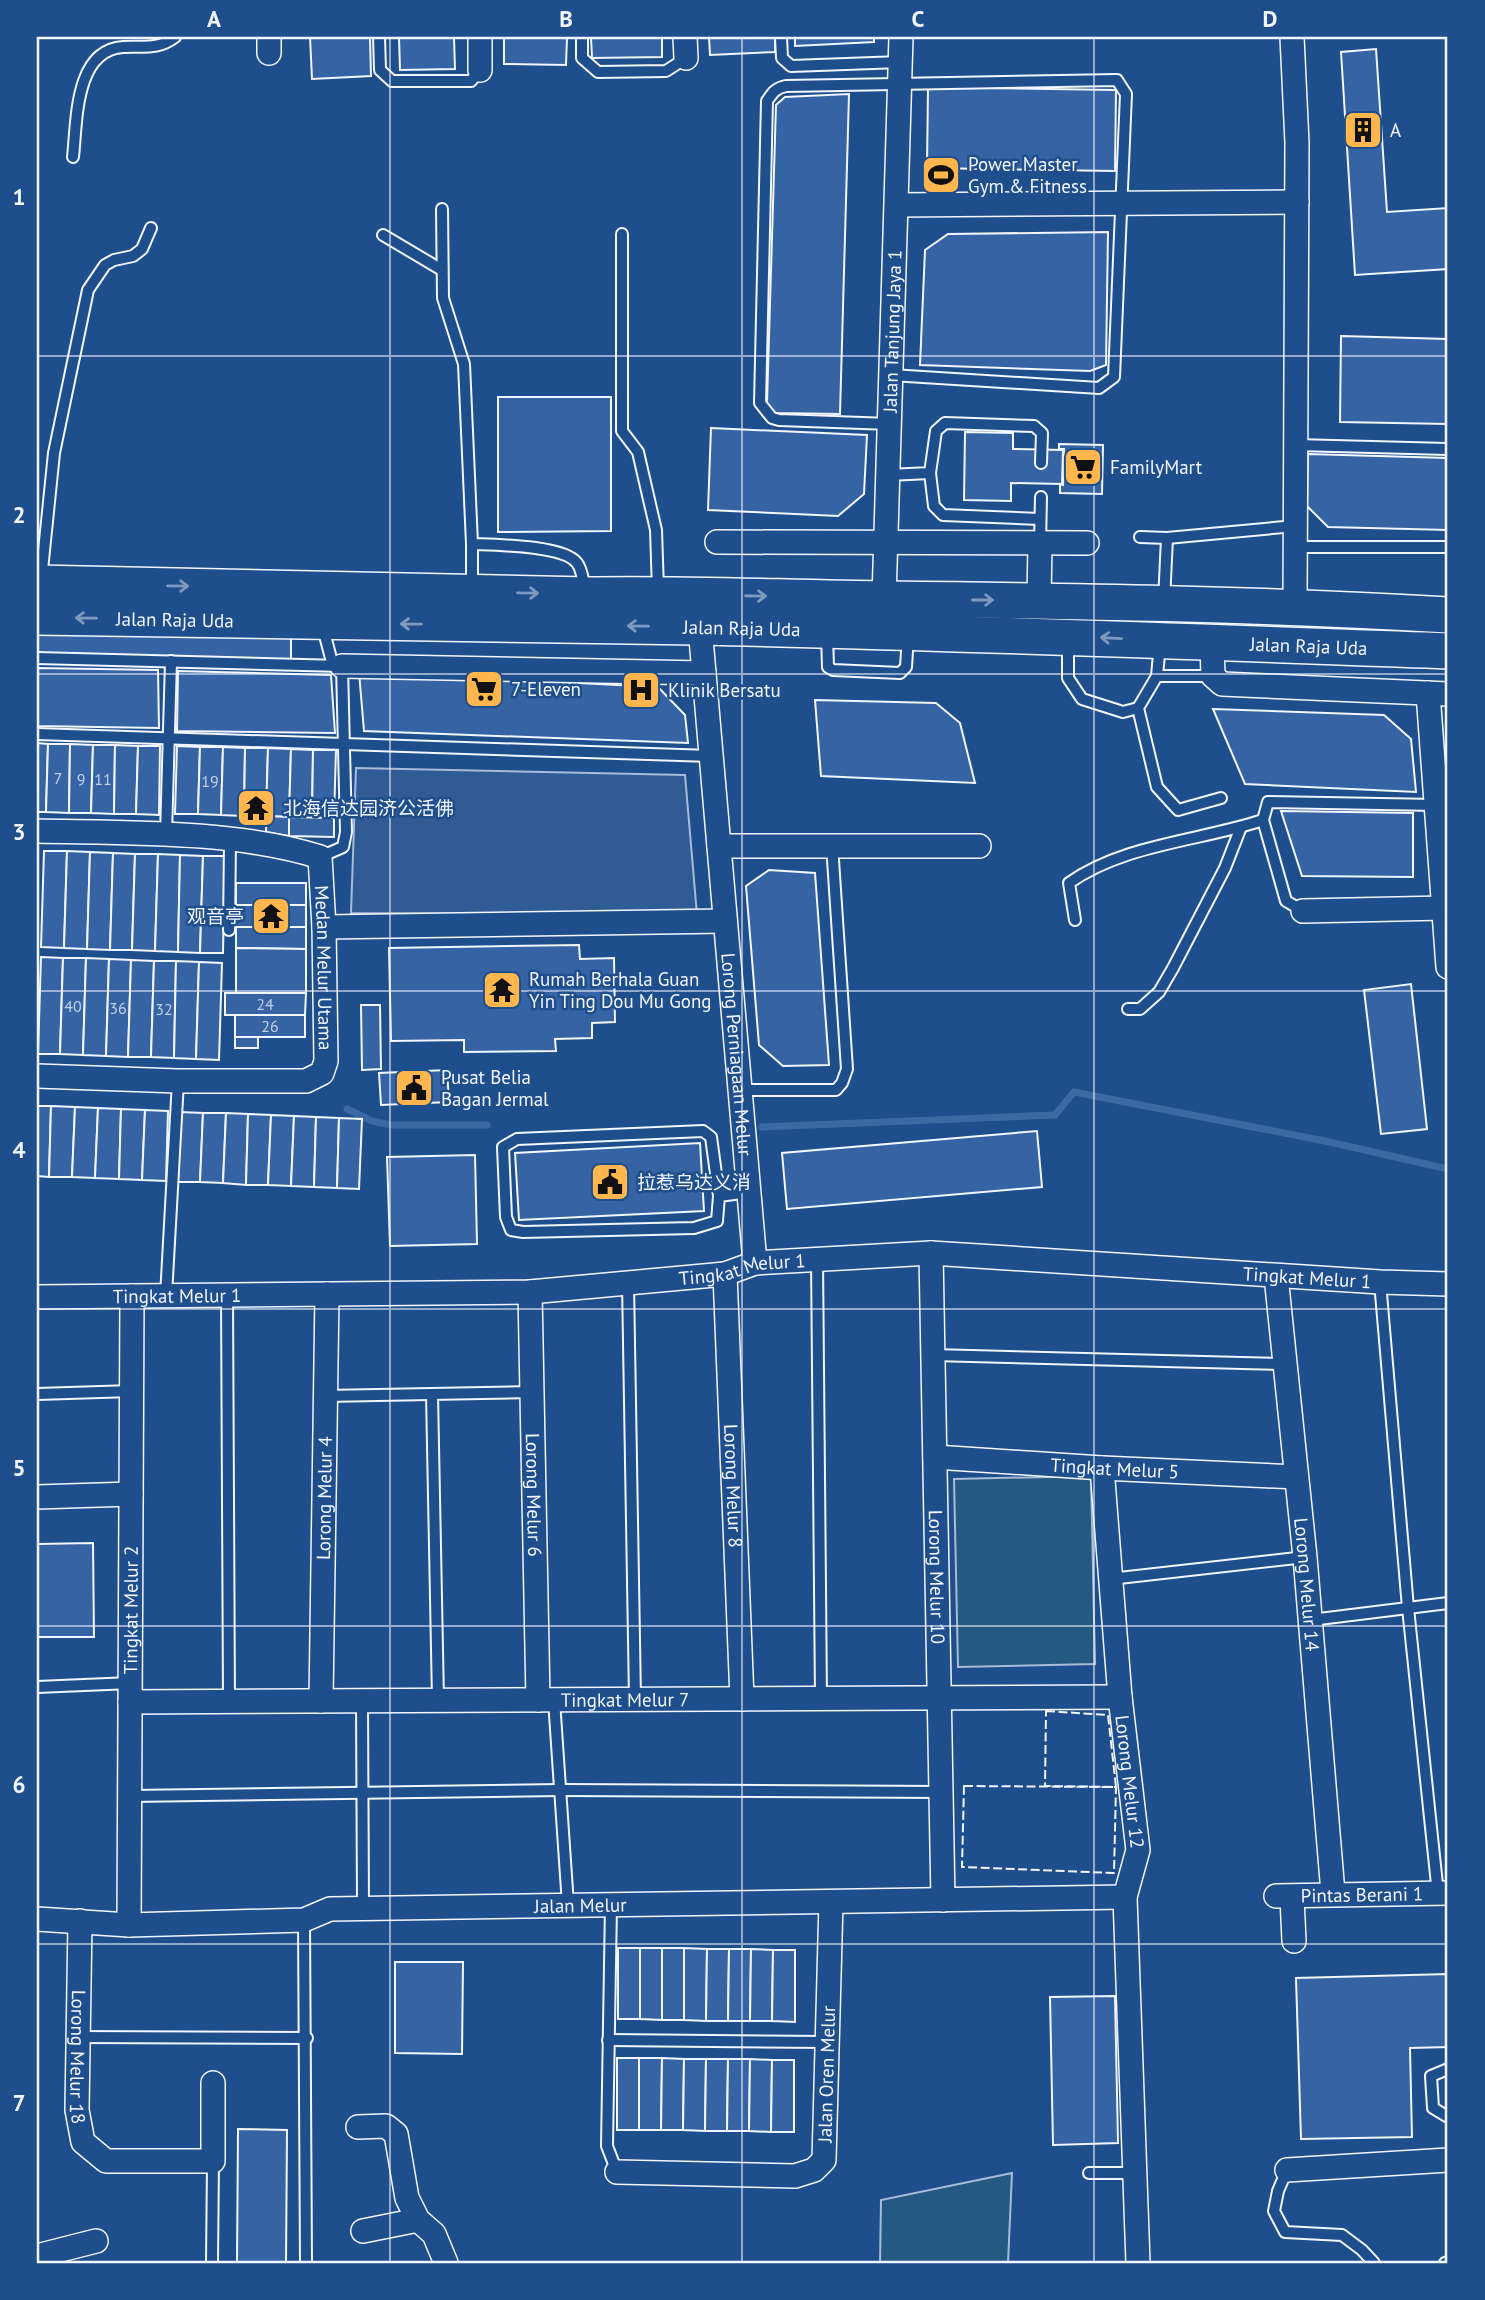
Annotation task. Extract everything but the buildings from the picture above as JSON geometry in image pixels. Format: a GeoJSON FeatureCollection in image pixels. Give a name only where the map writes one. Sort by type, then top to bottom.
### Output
{"type":"FeatureCollection","features":[{"type":"Feature","properties":{"kind":"main road","name":"Jalan Raja Uda"},"geometry":{"type":"LineString","coordinates":[[39,583],[587,595],[658,593],[1039,600],[1294,606],[1448,615]]}},
{"type":"Feature","properties":{"kind":"main road","name":"Jalan Raja Uda"},"geometry":{"type":"LineString","coordinates":[[37,617],[700,627],[1069,636],[1160,640],[1216,668],[1448,652]]}},
{"type":"Feature","properties":{"kind":"street"},"geometry":{"type":"LineString","coordinates":[[480,37],[480,70]]}},
{"type":"Feature","properties":{"kind":"street","name":"Jalan Tanjung Jaya 1"},"geometry":{"type":"LineString","coordinates":[[884,599],[901,37]]}},
{"type":"Feature","properties":{"kind":"street"},"geometry":{"type":"LineString","coordinates":[[1292,37],[1297,143],[1294,606]]}},
{"type":"Feature","properties":{"kind":"street"},"geometry":{"type":"LineString","coordinates":[[897,205],[1297,202]]}},
{"type":"Feature","properties":{"kind":"street"},"geometry":{"type":"LineString","coordinates":[[717,542],[1087,543]]}},
{"type":"Feature","properties":{"kind":"street"},"geometry":{"type":"LineString","coordinates":[[1039,600],[1040,543]]}},
{"type":"Feature","properties":{"kind":"street","name":"Lorong Perniagaan Melur"},"geometry":{"type":"LineString","coordinates":[[700,627],[755,1263]]}},
{"type":"Feature","properties":{"kind":"street"},"geometry":{"type":"LineString","coordinates":[[337,666],[704,673]]}},
{"type":"Feature","properties":{"kind":"street","name":"Jalan Raja Uda"},"geometry":{"type":"LineString","coordinates":[[1216,668],[1438,694]]}},
{"type":"Feature","properties":{"kind":"street"},"geometry":{"type":"LineString","coordinates":[[1438,694],[1436,805],[1448,967]]}},
{"type":"Feature","properties":{"kind":"street","name":"Medan Melur Utama"},"geometry":{"type":"LineString","coordinates":[[37,831],[166,834],[230,840],[301,851],[320,857],[326,1061],[322,1073],[306,1081],[178,1081],[37,1076]]}},
{"type":"Feature","properties":{"kind":"street"},"geometry":{"type":"LineString","coordinates":[[719,846],[979,846]]}},
{"type":"Feature","properties":{"kind":"street"},"geometry":{"type":"LineString","coordinates":[[1303,911],[1444,908]]}},
{"type":"Feature","properties":{"kind":"street"},"geometry":{"type":"LineString","coordinates":[[324,926],[725,921]]}},
{"type":"Feature","properties":{"kind":"street","name":"Tingkat Melur 1"},"geometry":{"type":"LineString","coordinates":[[37,1297],[530,1292],[725,1274],[755,1263],[931,1253],[1276,1276],[1448,1284]]}},
{"type":"Feature","properties":{"kind":"street","name":"Lorong Melur 10"},"geometry":{"type":"LineString","coordinates":[[931,1253],[943,1900]]}},
{"type":"Feature","properties":{"kind":"street","name":"Lorong Melur 8"},"geometry":{"type":"LineString","coordinates":[[725,1274],[742,1699]]}},
{"type":"Feature","properties":{"kind":"street","name":"Lorong Melur 14"},"geometry":{"type":"LineString","coordinates":[[1276,1276],[1311,1620],[1333,1893]]}},
{"type":"Feature","properties":{"kind":"street","name":"Lorong Melur 6"},"geometry":{"type":"LineString","coordinates":[[530,1292],[546,1700]]}},
{"type":"Feature","properties":{"kind":"street","name":"Lorong Melur 4"},"geometry":{"type":"LineString","coordinates":[[321,1701],[327,1294]]}},
{"type":"Feature","properties":{"kind":"street","name":"Tingkat Melur 2"},"geometry":{"type":"LineString","coordinates":[[129,1925],[132,1296]]}},
{"type":"Feature","properties":{"kind":"street","name":"Tingkat Melur 5"},"geometry":{"type":"LineString","coordinates":[[935,1457],[1296,1477]]}},
{"type":"Feature","properties":{"kind":"street","name":"Lorong Melur 12"},"geometry":{"type":"LineString","coordinates":[[1102,1468],[1121,1697],[1138,1850],[1125,1897],[1138,2263]]}},
{"type":"Feature","properties":{"kind":"street"},"geometry":{"type":"LineString","coordinates":[[37,1497],[131,1494]]}},
{"type":"Feature","properties":{"kind":"street","name":"Tingkat Melur 7"},"geometry":{"type":"LineString","coordinates":[[130,1693],[229,1702],[1121,1697]]}},
{"type":"Feature","properties":{"kind":"street","name":"Pintas Berani 1"},"geometry":{"type":"LineString","coordinates":[[1294,1941],[1284,1897],[1333,1893],[1443,1894]]}},
{"type":"Feature","properties":{"kind":"street","name":"Jalan Melur"},"geometry":{"type":"LineString","coordinates":[[37,1919],[129,1925],[304,1920],[330,1909],[363,1908],[1125,1897]]}},
{"type":"Feature","properties":{"kind":"street","name":"Jalan Oren Melur"},"geometry":{"type":"LineString","coordinates":[[617,2172],[795,2176],[814,2170],[824,2160],[831,1902]]}},
{"type":"Feature","properties":{"kind":"street","name":"Lorong Melur 18"},"geometry":{"type":"LineString","coordinates":[[79,1920],[77,2110],[83,2143],[106,2161],[213,2161]]}},
{"type":"Feature","properties":{"kind":"street"},"geometry":{"type":"LineString","coordinates":[[213,2083],[213,2161]]}},
{"type":"Feature","properties":{"kind":"street"},"geometry":{"type":"LineString","coordinates":[[358,2127],[386,2126],[396,2134],[407,2198],[418,2220],[434,2234],[446,2263]]}},
{"type":"Feature","properties":{"kind":"street"},"geometry":{"type":"LineString","coordinates":[[1287,2170],[1448,2160]]}},
{"type":"Feature","properties":{"kind":"street"},"geometry":{"type":"LineString","coordinates":[[363,2231],[418,2220]]}},
{"type":"Feature","properties":{"kind":"street"},"geometry":{"type":"LineString","coordinates":[[37,2256],[96,2241]]}},
{"type":"Feature","properties":{"kind":"lane"},"geometry":{"type":"LineString","coordinates":[[73,157],[77,103],[85,79],[97,58],[118,47],[164,46],[175,37]]}},
{"type":"Feature","properties":{"kind":"lane"},"geometry":{"type":"LineString","coordinates":[[379,37],[380,70],[393,81],[471,81],[480,70]]}},
{"type":"Feature","properties":{"kind":"lane"},"geometry":{"type":"LineString","coordinates":[[582,37],[582,58],[598,72],[666,71],[685,48]]}},
{"type":"Feature","properties":{"kind":"lane"},"geometry":{"type":"LineString","coordinates":[[781,37],[782,58],[791,66],[901,73],[1117,80],[1126,94],[1114,377],[1099,388],[891,375]]}},
{"type":"Feature","properties":{"kind":"lane"},"geometry":{"type":"LineString","coordinates":[[890,424],[772,418],[760,403],[758,378],[767,102],[776,88],[901,73]]}},
{"type":"Feature","properties":{"kind":"lane"},"geometry":{"type":"LineString","coordinates":[[442,209],[443,298],[464,364],[472,592]]}},
{"type":"Feature","properties":{"kind":"lane"},"geometry":{"type":"LineString","coordinates":[[39,583],[54,453],[88,290],[105,265],[133,256],[142,249],[151,228]]}},
{"type":"Feature","properties":{"kind":"lane"},"geometry":{"type":"LineString","coordinates":[[622,234],[622,431],[638,452],[656,530],[658,593]]}},
{"type":"Feature","properties":{"kind":"lane"},"geometry":{"type":"LineString","coordinates":[[383,235],[442,270]]}},
{"type":"Feature","properties":{"kind":"lane"},"geometry":{"type":"LineString","coordinates":[[1040,519],[943,515],[934,506],[930,473],[936,431],[944,424],[1034,426],[1042,433],[1041,463]]}},
{"type":"Feature","properties":{"kind":"lane"},"geometry":{"type":"LineString","coordinates":[[1296,445],[1448,449]]}},
{"type":"Feature","properties":{"kind":"lane"},"geometry":{"type":"LineString","coordinates":[[888,475],[930,473]]}},
{"type":"Feature","properties":{"kind":"lane"},"geometry":{"type":"LineString","coordinates":[[1040,543],[1041,496]]}},
{"type":"Feature","properties":{"kind":"lane"},"geometry":{"type":"LineString","coordinates":[[1140,537],[1295,536],[1448,547]]}},
{"type":"Feature","properties":{"kind":"lane"},"geometry":{"type":"LineString","coordinates":[[1163,603],[1167,538]]}},
{"type":"Feature","properties":{"kind":"lane"},"geometry":{"type":"LineString","coordinates":[[472,544],[566,554],[578,563],[587,595]]}},
{"type":"Feature","properties":{"kind":"lane"},"geometry":{"type":"LineString","coordinates":[[320,857],[343,847],[346,832],[344,745],[337,666],[322,623]]}},
{"type":"Feature","properties":{"kind":"lane"},"geometry":{"type":"LineString","coordinates":[[1069,636],[1068,678],[1082,699],[1123,712],[1138,708]]}},
{"type":"Feature","properties":{"kind":"lane"},"geometry":{"type":"LineString","coordinates":[[1160,640],[1157,676],[1138,708],[1157,787],[1178,810],[1221,798]]}},
{"type":"Feature","properties":{"kind":"lane"},"geometry":{"type":"LineString","coordinates":[[37,658],[337,666]]}},
{"type":"Feature","properties":{"kind":"lane"},"geometry":{"type":"LineString","coordinates":[[166,834],[171,661]]}},
{"type":"Feature","properties":{"kind":"lane"},"geometry":{"type":"LineString","coordinates":[[1157,676],[1216,668]]}},
{"type":"Feature","properties":{"kind":"lane"},"geometry":{"type":"LineString","coordinates":[[37,734],[711,756]]}},
{"type":"Feature","properties":{"kind":"lane"},"geometry":{"type":"LineString","coordinates":[[1303,911],[1286,901],[1263,820],[1268,802],[1436,805]]}},
{"type":"Feature","properties":{"kind":"lane"},"geometry":{"type":"LineString","coordinates":[[1075,920],[1069,883],[1088,870],[1191,838],[1263,820]]}},
{"type":"Feature","properties":{"kind":"lane"},"geometry":{"type":"LineString","coordinates":[[1128,1009],[1140,1009],[1159,992],[1225,867],[1241,827]]}},
{"type":"Feature","properties":{"kind":"lane"},"geometry":{"type":"LineString","coordinates":[[229,930],[230,840]]}},
{"type":"Feature","properties":{"kind":"lane"},"geometry":{"type":"LineString","coordinates":[[740,1090],[836,1090],[842,1083],[847,1069],[832,845]]}},
{"type":"Feature","properties":{"kind":"lane"},"geometry":{"type":"LineString","coordinates":[[166,1296],[178,1081]]}},
{"type":"Feature","properties":{"kind":"lane"},"geometry":{"type":"LineString","coordinates":[[703,1131],[711,1137],[719,1196],[717,1221],[694,1228],[523,1232],[511,1230],[506,1217],[503,1147],[517,1139],[703,1131]]}},
{"type":"Feature","properties":{"kind":"lane"},"geometry":{"type":"LineString","coordinates":[[719,1196],[749,1192]]}},
{"type":"Feature","properties":{"kind":"lane"},"geometry":{"type":"LineString","coordinates":[[817,1258],[821,1698]]}},
{"type":"Feature","properties":{"kind":"lane"},"geometry":{"type":"LineString","coordinates":[[1380,1282],[1408,1608],[1443,1894]]}},
{"type":"Feature","properties":{"kind":"lane"},"geometry":{"type":"LineString","coordinates":[[628,1283],[635,1699]]}},
{"type":"Feature","properties":{"kind":"lane"},"geometry":{"type":"LineString","coordinates":[[227,1295],[229,1702]]}},
{"type":"Feature","properties":{"kind":"lane"},"geometry":{"type":"LineString","coordinates":[[933,1355],[1284,1364]]}},
{"type":"Feature","properties":{"kind":"lane"},"geometry":{"type":"LineString","coordinates":[[37,1394],[132,1391]]}},
{"type":"Feature","properties":{"kind":"lane"},"geometry":{"type":"LineString","coordinates":[[325,1396],[532,1392]]}},
{"type":"Feature","properties":{"kind":"lane"},"geometry":{"type":"LineString","coordinates":[[432,1394],[439,1700]]}},
{"type":"Feature","properties":{"kind":"lane"},"geometry":{"type":"LineString","coordinates":[[1110,1579],[1305,1557]]}},
{"type":"Feature","properties":{"kind":"lane"},"geometry":{"type":"LineString","coordinates":[[1311,1620],[1448,1603]]}},
{"type":"Feature","properties":{"kind":"lane"},"geometry":{"type":"LineString","coordinates":[[37,1687],[130,1693]]}},
{"type":"Feature","properties":{"kind":"lane"},"geometry":{"type":"LineString","coordinates":[[546,1700],[560,1790],[568,1906]]}},
{"type":"Feature","properties":{"kind":"lane"},"geometry":{"type":"LineString","coordinates":[[362,1701],[363,1908]]}},
{"type":"Feature","properties":{"kind":"lane"},"geometry":{"type":"LineString","coordinates":[[130,1796],[560,1790],[941,1792]]}},
{"type":"Feature","properties":{"kind":"lane"},"geometry":{"type":"LineString","coordinates":[[611,1905],[607,2146],[617,2172]]}},
{"type":"Feature","properties":{"kind":"lane"},"geometry":{"type":"LineString","coordinates":[[304,1920],[307,2038],[306,2263]]}},
{"type":"Feature","properties":{"kind":"lane"},"geometry":{"type":"LineString","coordinates":[[77,2037],[307,2038]]}},
{"type":"Feature","properties":{"kind":"lane"},"geometry":{"type":"LineString","coordinates":[[608,2040],[827,2042]]}},
{"type":"Feature","properties":{"kind":"lane"},"geometry":{"type":"LineString","coordinates":[[1448,2069],[1431,2076],[1433,2108],[1448,2117]]}},
{"type":"Feature","properties":{"kind":"lane"},"geometry":{"type":"LineString","coordinates":[[212,2263],[213,2161]]}},
{"type":"Feature","properties":{"kind":"lane"},"geometry":{"type":"LineString","coordinates":[[1287,2170],[1274,2211],[1285,2232],[1342,2235],[1374,2263]]}},
{"type":"Feature","properties":{"kind":"lane"},"geometry":{"type":"LineString","coordinates":[[1089,2173],[1135,2173]]}},
{"type":"Feature","properties":{"kind":"shaded area"},"geometry":{"type":"Polygon","coordinates":[[[356,768],[685,775],[697,915],[351,913],[356,768]]]}},
{"type":"Feature","properties":{"kind":"shaded area"},"geometry":{"type":"Polygon","coordinates":[[[1091,1476],[1095,1664],[958,1667],[954,1479],[1091,1476]]]}},
{"type":"Feature","properties":{"kind":"shaded area"},"geometry":{"type":"Polygon","coordinates":[[[1012,2173],[1008,2263],[880,2263],[881,2200],[1012,2173]]]}},
{"type":"Feature","properties":{"kind":"waterway"},"geometry":{"type":"LineString","coordinates":[[762,1127],[1055,1115],[1074,1092],[1325,1141],[1448,1169]]}},
{"type":"Feature","properties":{"kind":"waterway"},"geometry":{"type":"LineString","coordinates":[[347,1109],[372,1121],[391,1125],[487,1125]]}},
{"type":"Feature","properties":{"kind":"fence"},"geometry":{"type":"LineString","coordinates":[[1046,1711],[1108,1715],[1116,1787],[1045,1786],[1046,1711]]}},
{"type":"Feature","properties":{"kind":"fence"},"geometry":{"type":"LineString","coordinates":[[964,1786],[1116,1787],[1114,1873],[962,1867],[964,1786]]}},
{"type":"Feature","properties":{"kind":"place","name":"A"},"geometry":{"type":"Point","coordinates":[1363,130]}},
{"type":"Feature","properties":{"kind":"place","name":"Power Master Gym & Fitness"},"geometry":{"type":"Point","coordinates":[941,175]}},
{"type":"Feature","properties":{"kind":"place","name":"FamilyMart"},"geometry":{"type":"Point","coordinates":[1083,467]}},
{"type":"Feature","properties":{"kind":"place","name":"7-Eleven"},"geometry":{"type":"Point","coordinates":[484,689]}},
{"type":"Feature","properties":{"kind":"place","name":"Klinik Bersatu"},"geometry":{"type":"Point","coordinates":[641,690]}},
{"type":"Feature","properties":{"kind":"place","name":"北海信达园济公活佛"},"geometry":{"type":"Point","coordinates":[256,808]}},
{"type":"Feature","properties":{"kind":"place","name":"观音亭"},"geometry":{"type":"Point","coordinates":[271,916]}},
{"type":"Feature","properties":{"kind":"place","name":"Rumah Berhala Guan Yin Ting Dou Mu Gong"},"geometry":{"type":"Point","coordinates":[502,990]}},
{"type":"Feature","properties":{"kind":"place","name":"Pusat Belia Bagan Jermal"},"geometry":{"type":"Point","coordinates":[414,1088]}},
{"type":"Feature","properties":{"kind":"place","name":"拉惹乌达义消"},"geometry":{"type":"Point","coordinates":[610,1182]}}]}
